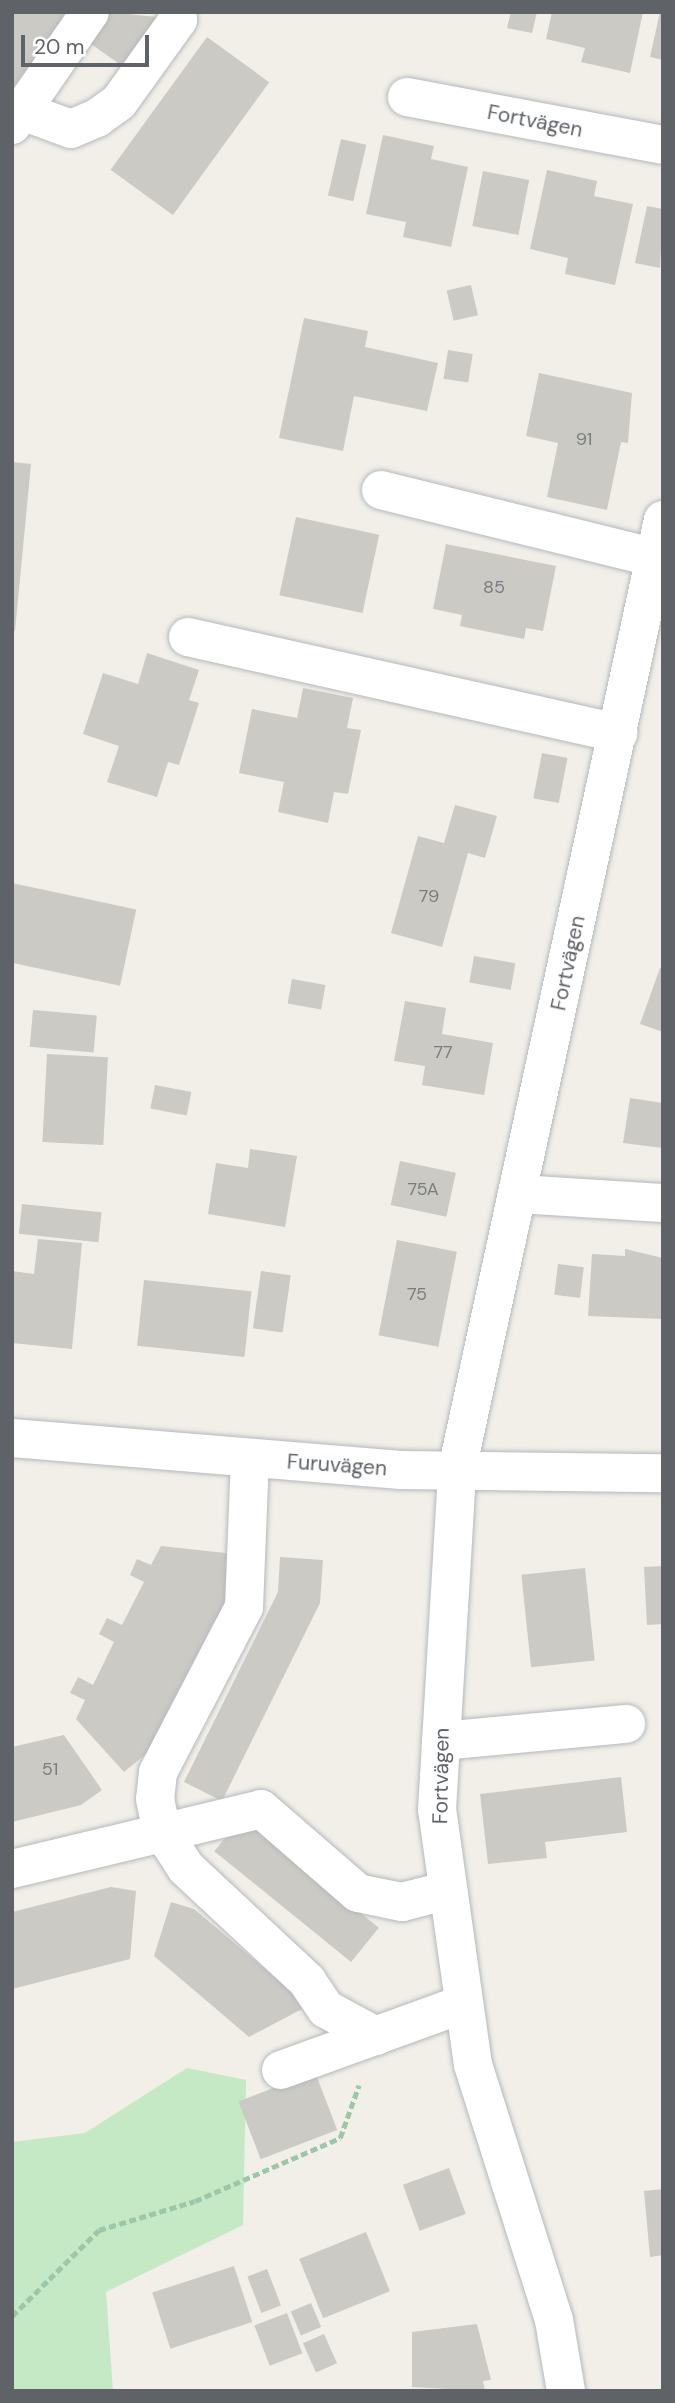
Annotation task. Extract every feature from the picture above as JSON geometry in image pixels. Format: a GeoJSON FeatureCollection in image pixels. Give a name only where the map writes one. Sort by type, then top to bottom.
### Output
{"type":"FeatureCollection","features":[{"type":"Feature","properties":{"kind":"street"},"geometry":{"type":"LineString","coordinates":[[90,12],[17,118],[71,129],[97,118],[118,102],[178,20],[177,12]]}},
{"type":"Feature","properties":{"kind":"street","name":"Fortvägen"},"geometry":{"type":"LineString","coordinates":[[407,97],[663,145]]}},
{"type":"Feature","properties":{"kind":"street"},"geometry":{"type":"LineString","coordinates":[[381,490],[655,558]]}},
{"type":"Feature","properties":{"kind":"street","name":"Fortvägen"},"geometry":{"type":"LineString","coordinates":[[566,2391],[554,2320],[473,2065],[445,1891],[437,1810],[457,1470],[618,733],[648,664],[655,558],[663,520]]}},
{"type":"Feature","properties":{"kind":"street"},"geometry":{"type":"LineString","coordinates":[[188,637],[618,733]]}},
{"type":"Feature","properties":{"kind":"street"},"geometry":{"type":"LineString","coordinates":[[518,1194],[663,1203]]}},
{"type":"Feature","properties":{"kind":"street","name":"Furuvägen"},"geometry":{"type":"LineString","coordinates":[[12,1438],[250,1458],[457,1470],[663,1473]]}},
{"type":"Feature","properties":{"kind":"street"},"geometry":{"type":"LineString","coordinates":[[250,1458],[244,1607],[159,1772],[155,1799],[162,1831],[186,1868],[307,1981],[326,2009],[376,2036]]}},
{"type":"Feature","properties":{"kind":"street"},"geometry":{"type":"LineString","coordinates":[[441,1741],[626,1724]]}},
{"type":"Feature","properties":{"kind":"street"},"geometry":{"type":"LineString","coordinates":[[12,1869],[162,1831],[261,1810],[358,1893],[402,1902],[445,1891]]}},
{"type":"Feature","properties":{"kind":"street"},"geometry":{"type":"LineString","coordinates":[[281,2070],[463,2004]]}},
{"type":"Feature","properties":{"kind":"path"},"geometry":{"type":"LineString","coordinates":[[12,2316],[99,2230],[195,2201],[340,2138],[376,2036]]}},
{"type":"Feature","properties":{"kind":"green space"},"geometry":{"type":"Polygon","coordinates":[[[187,2068],[246,2080],[243,2225],[106,2292],[113,2391],[12,2391],[12,2142],[85,2133],[187,2068]]]}},
{"type":"Feature","properties":{"kind":"building"},"geometry":{"type":"Polygon","coordinates":[[[12,12],[69,12],[12,89],[12,12]]]}},
{"type":"Feature","properties":{"kind":"building"},"geometry":{"type":"Polygon","coordinates":[[[108,12],[157,17],[122,66],[87,41],[108,12]]]}},
{"type":"Feature","properties":{"kind":"building"},"geometry":{"type":"Polygon","coordinates":[[[511,12],[537,12],[532,33],[507,28],[511,12]]]}},
{"type":"Feature","properties":{"kind":"building"},"geometry":{"type":"Polygon","coordinates":[[[552,12],[643,12],[630,73],[581,62],[585,48],[546,39],[552,12]]]}},
{"type":"Feature","properties":{"kind":"building"},"geometry":{"type":"Polygon","coordinates":[[[660,12],[663,12],[663,60],[650,57],[660,12]]]}},
{"type":"Feature","properties":{"kind":"building"},"geometry":{"type":"Polygon","coordinates":[[[207,37],[269,82],[173,215],[111,170],[207,37]]]}},
{"type":"Feature","properties":{"kind":"building"},"geometry":{"type":"Polygon","coordinates":[[[383,135],[434,146],[431,159],[468,167],[451,247],[403,237],[406,222],[366,214],[383,135]]]}},
{"type":"Feature","properties":{"kind":"building"},"geometry":{"type":"Polygon","coordinates":[[[341,139],[366,145],[353,201],[328,196],[341,139]]]}},
{"type":"Feature","properties":{"kind":"building"},"geometry":{"type":"Polygon","coordinates":[[[547,170],[597,181],[594,196],[633,204],[615,285],[565,274],[568,258],[530,249],[547,170]]]}},
{"type":"Feature","properties":{"kind":"building"},"geometry":{"type":"Polygon","coordinates":[[[483,171],[529,180],[518,235],[472,226],[483,171]]]}},
{"type":"Feature","properties":{"kind":"building"},"geometry":{"type":"Polygon","coordinates":[[[647,206],[663,209],[660,268],[635,263],[647,206]]]}},
{"type":"Feature","properties":{"kind":"building"},"geometry":{"type":"Polygon","coordinates":[[[471,285],[478,315],[454,321],[447,291],[471,285]]]}},
{"type":"Feature","properties":{"kind":"building"},"geometry":{"type":"Polygon","coordinates":[[[304,318],[368,331],[365,347],[438,363],[427,411],[354,396],[343,451],[279,438],[304,318]]]}},
{"type":"Feature","properties":{"kind":"building"},"geometry":{"type":"Polygon","coordinates":[[[448,350],[473,354],[468,383],[443,379],[448,350]]]}},
{"type":"Feature","properties":{"kind":"building"},"geometry":{"type":"Polygon","coordinates":[[[539,373],[632,393],[628,443],[621,442],[607,510],[547,497],[558,443],[526,436],[539,373]]]}},
{"type":"Feature","properties":{"kind":"building"},"geometry":{"type":"Polygon","coordinates":[[[12,462],[31,464],[15,631],[12,631],[12,462]]]}},
{"type":"Feature","properties":{"kind":"building"},"geometry":{"type":"Polygon","coordinates":[[[296,517],[379,535],[363,613],[279,595],[296,517]]]}},
{"type":"Feature","properties":{"kind":"building"},"geometry":{"type":"Polygon","coordinates":[[[446,544],[556,566],[543,631],[526,628],[524,639],[460,626],[462,615],[433,609],[446,544]]]}},
{"type":"Feature","properties":{"kind":"building"},"geometry":{"type":"Polygon","coordinates":[[[147,653],[199,670],[189,700],[199,703],[179,765],[168,762],[157,797],[107,782],[119,746],[83,734],[103,673],[138,684],[147,653]]]}},
{"type":"Feature","properties":{"kind":"building"},"geometry":{"type":"Polygon","coordinates":[[[303,688],[353,698],[347,728],[361,730],[348,794],[334,792],[328,823],[278,812],[284,782],[239,773],[252,709],[297,718],[303,688]]]}},
{"type":"Feature","properties":{"kind":"building"},"geometry":{"type":"Polygon","coordinates":[[[542,753],[568,758],[559,803],[533,798],[542,753]]]}},
{"type":"Feature","properties":{"kind":"building"},"geometry":{"type":"Polygon","coordinates":[[[455,805],[497,816],[485,858],[468,853],[442,947],[391,933],[418,836],[444,843],[455,805]]]}},
{"type":"Feature","properties":{"kind":"building"},"geometry":{"type":"Polygon","coordinates":[[[12,883],[136,909],[120,986],[12,963],[12,883]]]}},
{"type":"Feature","properties":{"kind":"building"},"geometry":{"type":"Polygon","coordinates":[[[474,956],[515,963],[511,990],[469,983],[474,956]]]}},
{"type":"Feature","properties":{"kind":"building"},"geometry":{"type":"Polygon","coordinates":[[[660,968],[663,969],[663,1032],[640,1024],[660,968]]]}},
{"type":"Feature","properties":{"kind":"building"},"geometry":{"type":"Polygon","coordinates":[[[292,979],[325,985],[321,1010],[288,1004],[292,979]]]}},
{"type":"Feature","properties":{"kind":"building"},"geometry":{"type":"Polygon","coordinates":[[[405,1001],[446,1008],[442,1034],[493,1043],[484,1095],[422,1085],[425,1066],[394,1061],[405,1001]]]}},
{"type":"Feature","properties":{"kind":"building"},"geometry":{"type":"Polygon","coordinates":[[[33,1010],[97,1016],[94,1052],[30,1047],[33,1010]]]}},
{"type":"Feature","properties":{"kind":"building"},"geometry":{"type":"Polygon","coordinates":[[[47,1054],[108,1057],[103,1145],[42,1142],[47,1054]]]}},
{"type":"Feature","properties":{"kind":"building"},"geometry":{"type":"Polygon","coordinates":[[[155,1085],[191,1092],[187,1116],[150,1109],[155,1085]]]}},
{"type":"Feature","properties":{"kind":"building"},"geometry":{"type":"Polygon","coordinates":[[[630,1098],[663,1103],[663,1148],[623,1143],[630,1098]]]}},
{"type":"Feature","properties":{"kind":"building"},"geometry":{"type":"Polygon","coordinates":[[[250,1149],[297,1156],[285,1227],[208,1214],[216,1163],[248,1168],[250,1149]]]}},
{"type":"Feature","properties":{"kind":"building"},"geometry":{"type":"Polygon","coordinates":[[[400,1161],[456,1173],[446,1217],[391,1205],[400,1161]]]}},
{"type":"Feature","properties":{"kind":"building"},"geometry":{"type":"Polygon","coordinates":[[[22,1204],[102,1212],[98,1242],[19,1234],[22,1204]]]}},
{"type":"Feature","properties":{"kind":"building"},"geometry":{"type":"Polygon","coordinates":[[[38,1239],[82,1243],[72,1349],[12,1343],[12,1271],[34,1274],[38,1239]]]}},
{"type":"Feature","properties":{"kind":"building"},"geometry":{"type":"Polygon","coordinates":[[[397,1240],[457,1252],[438,1347],[378,1335],[397,1240]]]}},
{"type":"Feature","properties":{"kind":"building"},"geometry":{"type":"Polygon","coordinates":[[[625,1249],[663,1258],[663,1319],[588,1316],[592,1254],[625,1256],[625,1249]]]}},
{"type":"Feature","properties":{"kind":"building"},"geometry":{"type":"Polygon","coordinates":[[[558,1264],[584,1267],[580,1298],[554,1295],[558,1264]]]}},
{"type":"Feature","properties":{"kind":"building"},"geometry":{"type":"Polygon","coordinates":[[[261,1271],[291,1275],[283,1333],[253,1328],[261,1271]]]}},
{"type":"Feature","properties":{"kind":"building"},"geometry":{"type":"Polygon","coordinates":[[[144,1280],[251,1291],[245,1357],[137,1346],[144,1280]]]}},
{"type":"Feature","properties":{"kind":"building"},"geometry":{"type":"Polygon","coordinates":[[[161,1546],[235,1554],[234,1582],[224,1602],[235,1608],[228,1623],[216,1618],[146,1754],[124,1772],[76,1719],[85,1700],[70,1693],[78,1677],[93,1685],[114,1642],[99,1634],[107,1618],[122,1625],[144,1582],[130,1575],[137,1559],[151,1565],[161,1546]]]}},
{"type":"Feature","properties":{"kind":"building"},"geometry":{"type":"Polygon","coordinates":[[[280,1557],[323,1560],[320,1603],[222,1801],[184,1782],[278,1592],[280,1557]]]}},
{"type":"Feature","properties":{"kind":"building"},"geometry":{"type":"Polygon","coordinates":[[[663,1566],[663,1624],[647,1625],[644,1567],[663,1566]]]}},
{"type":"Feature","properties":{"kind":"building"},"geometry":{"type":"Polygon","coordinates":[[[585,1568],[595,1660],[531,1667],[521,1575],[585,1568]]]}},
{"type":"Feature","properties":{"kind":"building"},"geometry":{"type":"Polygon","coordinates":[[[64,1735],[102,1790],[81,1805],[12,1822],[12,1747],[64,1735]]]}},
{"type":"Feature","properties":{"kind":"building"},"geometry":{"type":"Polygon","coordinates":[[[621,1777],[627,1832],[545,1842],[547,1858],[488,1864],[480,1794],[621,1777]]]}},
{"type":"Feature","properties":{"kind":"building"},"geometry":{"type":"Polygon","coordinates":[[[242,1817],[379,1928],[351,1962],[214,1851],[242,1817]]]}},
{"type":"Feature","properties":{"kind":"building"},"geometry":{"type":"Polygon","coordinates":[[[111,1887],[136,1891],[130,1959],[12,1989],[12,1912],[111,1887]]]}},
{"type":"Feature","properties":{"kind":"building"},"geometry":{"type":"Polygon","coordinates":[[[171,1902],[194,1909],[290,1990],[302,2009],[249,2037],[154,1956],[171,1902]]]}},
{"type":"Feature","properties":{"kind":"building"},"geometry":{"type":"Polygon","coordinates":[[[315,2072],[337,2130],[261,2159],[238,2101],[315,2072]]]}},
{"type":"Feature","properties":{"kind":"building"},"geometry":{"type":"Polygon","coordinates":[[[449,2168],[466,2214],[420,2231],[403,2185],[449,2168]]]}},
{"type":"Feature","properties":{"kind":"building"},"geometry":{"type":"Polygon","coordinates":[[[663,2189],[663,2255],[650,2257],[644,2191],[663,2189]]]}},
{"type":"Feature","properties":{"kind":"building"},"geometry":{"type":"Polygon","coordinates":[[[366,2232],[390,2291],[323,2318],[299,2259],[366,2232]]]}},
{"type":"Feature","properties":{"kind":"building"},"geometry":{"type":"Polygon","coordinates":[[[234,2266],[252,2322],[170,2349],[152,2293],[234,2266]]]}},
{"type":"Feature","properties":{"kind":"building"},"geometry":{"type":"Polygon","coordinates":[[[267,2269],[281,2305],[261,2313],[247,2277],[267,2269]]]}},
{"type":"Feature","properties":{"kind":"building"},"geometry":{"type":"Polygon","coordinates":[[[311,2303],[321,2327],[301,2336],[291,2312],[311,2303]]]}},
{"type":"Feature","properties":{"kind":"building"},"geometry":{"type":"Polygon","coordinates":[[[287,2313],[302,2353],[270,2366],[254,2326],[287,2313]]]}},
{"type":"Feature","properties":{"kind":"building"},"geometry":{"type":"Polygon","coordinates":[[[477,2324],[491,2380],[483,2381],[485,2391],[412,2387],[412,2332],[477,2324]]]}},
{"type":"Feature","properties":{"kind":"building"},"geometry":{"type":"Polygon","coordinates":[[[324,2334],[337,2363],[316,2373],[303,2343],[324,2334]]]}}]}
